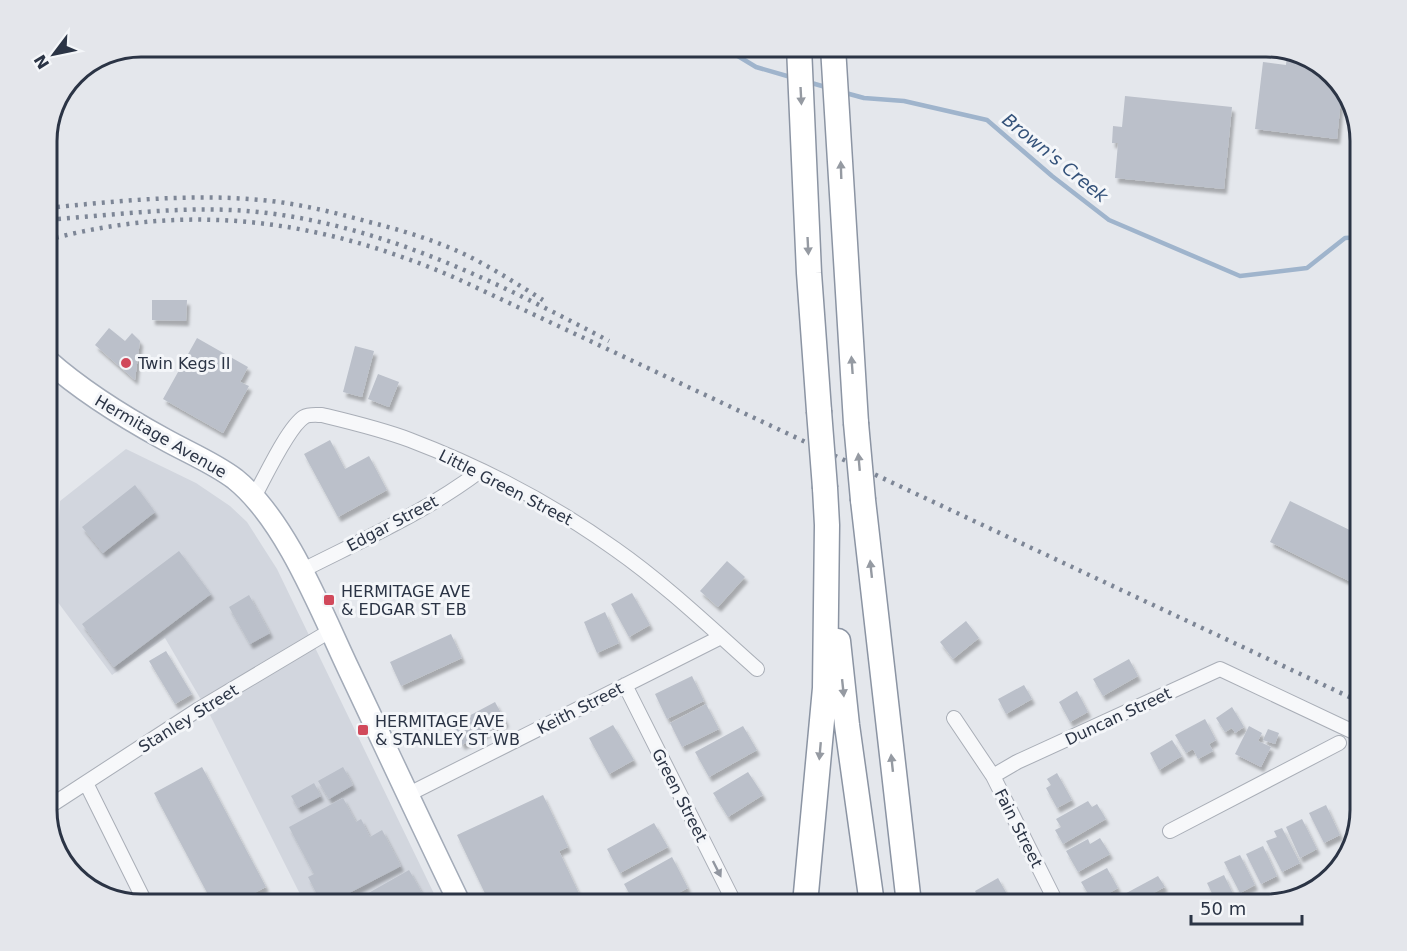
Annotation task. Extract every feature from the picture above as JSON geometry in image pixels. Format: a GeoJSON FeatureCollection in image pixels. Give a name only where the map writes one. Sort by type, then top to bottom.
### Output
{"type":"FeatureCollection","features":[{"type":"Feature","properties":{"kind":"highway"},"geometry":{"type":"LineString","coordinates":[[799,57],[809,273],[827,525],[847,725],[871,894]]}},
{"type":"Feature","properties":{"kind":"highway"},"geometry":{"type":"LineString","coordinates":[[834,57],[856,423],[908,894]]}},
{"type":"Feature","properties":{"kind":"highway"},"geometry":{"type":"LineString","coordinates":[[806,894],[825,688],[827,525]]}},
{"type":"Feature","properties":{"kind":"highway"},"geometry":{"type":"LineString","coordinates":[[897,801],[919,894]]}},
{"type":"Feature","properties":{"kind":"main road","name":"Hermitage Avenue"},"geometry":{"type":"LineString","coordinates":[[57,369],[119,414],[235,479],[254,497],[272,520],[301,571],[455,894]]}},
{"type":"Feature","properties":{"kind":"street","name":"Little Green Street"},"geometry":{"type":"LineString","coordinates":[[254,497],[293,428],[303,418],[310,415],[333,418],[410,440],[480,471],[575,522],[617,550],[668,590],[758,669]]}},
{"type":"Feature","properties":{"kind":"street","name":"Edgar Street"},"geometry":{"type":"LineString","coordinates":[[301,571],[414,513],[458,488],[480,471]]}},
{"type":"Feature","properties":{"kind":"street","name":"Stanley Street"},"geometry":{"type":"LineString","coordinates":[[57,802],[200,709],[330,631]]}},
{"type":"Feature","properties":{"kind":"street","name":"Keith Street"},"geometry":{"type":"LineString","coordinates":[[407,795],[721,637]]}},
{"type":"Feature","properties":{"kind":"street","name":"Duncan Street"},"geometry":{"type":"LineString","coordinates":[[1017,762],[1220,669],[1350,730]]}},
{"type":"Feature","properties":{"kind":"street","name":"Green Street"},"geometry":{"type":"LineString","coordinates":[[625,685],[730,894]]}},
{"type":"Feature","properties":{"kind":"street"},"geometry":{"type":"LineString","coordinates":[[954,718],[993,776]]}},
{"type":"Feature","properties":{"kind":"street"},"geometry":{"type":"LineString","coordinates":[[1170,831],[1339,743]]}},
{"type":"Feature","properties":{"kind":"street","name":"Fain Street"},"geometry":{"type":"LineString","coordinates":[[1017,762],[993,776],[1052,894]]}},
{"type":"Feature","properties":{"kind":"street"},"geometry":{"type":"LineString","coordinates":[[86,783],[141,894]]}},
{"type":"Feature","properties":{"kind":"shaded area"},"geometry":{"type":"Polygon","coordinates":[[[126,449],[196,483],[230,506],[247,522],[277,569],[434,894],[300,894],[210,715],[165,638],[112,675],[57,601],[60,501],[126,449]]]}},
{"type":"Feature","properties":{"kind":"building"},"geometry":{"type":"Polygon","coordinates":[[[1288,60],[1313,71],[1336,94],[1341,103],[1337,139],[1255,129],[1263,62],[1286,65],[1288,60]]]}},
{"type":"Feature","properties":{"kind":"building"},"geometry":{"type":"Polygon","coordinates":[[[1125,96],[1232,107],[1224,189],[1115,178],[1118,143],[1112,143],[1113,126],[1122,127],[1125,96]]]}},
{"type":"Feature","properties":{"kind":"building"},"geometry":{"type":"Polygon","coordinates":[[[152,300],[187,300],[186,321],[152,320],[152,300]]]}},
{"type":"Feature","properties":{"kind":"building","name":"Twin Kegs II"},"geometry":{"type":"Polygon","coordinates":[[[109,328],[125,341],[132,333],[140,341],[135,380],[95,345],[109,328]]]}},
{"type":"Feature","properties":{"kind":"building"},"geometry":{"type":"Polygon","coordinates":[[[197,338],[248,367],[240,382],[249,386],[223,433],[163,399],[197,338]]]}},
{"type":"Feature","properties":{"kind":"building"},"geometry":{"type":"Polygon","coordinates":[[[355,346],[374,351],[362,397],[343,392],[355,346]]]}},
{"type":"Feature","properties":{"kind":"building"},"geometry":{"type":"Polygon","coordinates":[[[378,374],[399,382],[389,407],[368,399],[378,374]]]}},
{"type":"Feature","properties":{"kind":"building"},"geometry":{"type":"Polygon","coordinates":[[[330,440],[345,469],[369,456],[387,490],[338,517],[304,454],[330,440]]]}},
{"type":"Feature","properties":{"kind":"building"},"geometry":{"type":"Polygon","coordinates":[[[135,485],[155,512],[103,553],[82,527],[135,485]]]}},
{"type":"Feature","properties":{"kind":"building"},"geometry":{"type":"Polygon","coordinates":[[[1290,501],[1350,530],[1350,582],[1270,542],[1290,501]]]}},
{"type":"Feature","properties":{"kind":"building"},"geometry":{"type":"Polygon","coordinates":[[[179,551],[211,594],[114,667],[82,624],[179,551]]]}},
{"type":"Feature","properties":{"kind":"building"},"geometry":{"type":"Polygon","coordinates":[[[727,561],[745,577],[718,607],[700,591],[727,561]]]}},
{"type":"Feature","properties":{"kind":"building"},"geometry":{"type":"Polygon","coordinates":[[[632,593],[650,625],[629,637],[611,604],[632,593]]]}},
{"type":"Feature","properties":{"kind":"building"},"geometry":{"type":"Polygon","coordinates":[[[249,595],[270,633],[250,644],[229,607],[249,595]]]}},
{"type":"Feature","properties":{"kind":"building"},"geometry":{"type":"Polygon","coordinates":[[[605,612],[619,643],[597,653],[584,622],[605,612]]]}},
{"type":"Feature","properties":{"kind":"building"},"geometry":{"type":"Polygon","coordinates":[[[966,621],[979,638],[953,659],[940,642],[966,621]]]}},
{"type":"Feature","properties":{"kind":"building"},"geometry":{"type":"Polygon","coordinates":[[[451,634],[462,658],[401,686],[390,662],[451,634]]]}},
{"type":"Feature","properties":{"kind":"building"},"geometry":{"type":"Polygon","coordinates":[[[166,651],[192,694],[175,704],[149,661],[166,651]]]}},
{"type":"Feature","properties":{"kind":"building"},"geometry":{"type":"Polygon","coordinates":[[[1129,659],[1138,676],[1103,696],[1093,679],[1129,659]]]}},
{"type":"Feature","properties":{"kind":"building"},"geometry":{"type":"Polygon","coordinates":[[[692,676],[704,701],[667,719],[655,694],[692,676]]]}},
{"type":"Feature","properties":{"kind":"building"},"geometry":{"type":"Polygon","coordinates":[[[1024,685],[1032,699],[1006,714],[998,699],[1024,685]]]}},
{"type":"Feature","properties":{"kind":"building"},"geometry":{"type":"Polygon","coordinates":[[[1077,691],[1088,712],[1070,722],[1059,702],[1077,691]]]}},
{"type":"Feature","properties":{"kind":"building"},"geometry":{"type":"Polygon","coordinates":[[[495,702],[506,722],[462,745],[452,725],[495,702]]]}},
{"type":"Feature","properties":{"kind":"building"},"geometry":{"type":"Polygon","coordinates":[[[706,704],[719,729],[682,747],[670,723],[706,704]]]}},
{"type":"Feature","properties":{"kind":"building"},"geometry":{"type":"Polygon","coordinates":[[[1232,707],[1244,727],[1235,733],[1232,728],[1225,732],[1216,718],[1232,707]]]}},
{"type":"Feature","properties":{"kind":"building"},"geometry":{"type":"Polygon","coordinates":[[[1205,719],[1216,740],[1209,744],[1213,751],[1198,759],[1193,749],[1186,753],[1175,735],[1205,719]]]}},
{"type":"Feature","properties":{"kind":"building"},"geometry":{"type":"Polygon","coordinates":[[[613,725],[634,760],[609,774],[589,738],[613,725]]]}},
{"type":"Feature","properties":{"kind":"building"},"geometry":{"type":"Polygon","coordinates":[[[743,726],[757,750],[709,777],[695,752],[743,726]]]}},
{"type":"Feature","properties":{"kind":"building"},"geometry":{"type":"Polygon","coordinates":[[[1249,726],[1262,733],[1258,741],[1271,747],[1261,767],[1235,754],[1249,726]]]}},
{"type":"Feature","properties":{"kind":"building"},"geometry":{"type":"Polygon","coordinates":[[[1268,729],[1279,733],[1275,744],[1263,740],[1268,729]]]}},
{"type":"Feature","properties":{"kind":"building"},"geometry":{"type":"Polygon","coordinates":[[[1172,740],[1182,756],[1159,770],[1150,753],[1172,740]]]}},
{"type":"Feature","properties":{"kind":"building"},"geometry":{"type":"Polygon","coordinates":[[[202,767],[266,887],[252,894],[208,894],[154,793],[202,767]]]}},
{"type":"Feature","properties":{"kind":"building"},"geometry":{"type":"Polygon","coordinates":[[[343,767],[353,785],[329,799],[318,781],[343,767]]]}},
{"type":"Feature","properties":{"kind":"building"},"geometry":{"type":"Polygon","coordinates":[[[748,772],[763,795],[728,817],[713,793],[748,772]]]}},
{"type":"Feature","properties":{"kind":"building"},"geometry":{"type":"Polygon","coordinates":[[[1057,773],[1072,800],[1057,808],[1046,788],[1051,785],[1047,779],[1057,773]]]}},
{"type":"Feature","properties":{"kind":"building"},"geometry":{"type":"Polygon","coordinates":[[[314,783],[321,796],[298,808],[291,796],[314,783]]]}},
{"type":"Feature","properties":{"kind":"building"},"geometry":{"type":"Polygon","coordinates":[[[543,795],[568,847],[559,851],[579,894],[485,894],[457,835],[543,795]]]}},
{"type":"Feature","properties":{"kind":"building"},"geometry":{"type":"Polygon","coordinates":[[[343,798],[356,822],[361,819],[370,837],[382,830],[401,866],[347,894],[317,894],[308,877],[314,874],[289,827],[343,798]]]}},
{"type":"Feature","properties":{"kind":"building"},"geometry":{"type":"Polygon","coordinates":[[[1088,801],[1092,807],[1097,804],[1106,819],[1063,844],[1055,830],[1061,827],[1056,819],[1088,801]]]}},
{"type":"Feature","properties":{"kind":"building"},"geometry":{"type":"Polygon","coordinates":[[[1326,805],[1340,835],[1324,843],[1309,813],[1326,805]]]}},
{"type":"Feature","properties":{"kind":"building"},"geometry":{"type":"Polygon","coordinates":[[[1302,819],[1317,849],[1300,858],[1286,827],[1302,819]]]}},
{"type":"Feature","properties":{"kind":"building"},"geometry":{"type":"Polygon","coordinates":[[[654,823],[668,847],[620,873],[607,849],[654,823]]]}},
{"type":"Feature","properties":{"kind":"building"},"geometry":{"type":"Polygon","coordinates":[[[1282,828],[1300,863],[1282,872],[1266,841],[1277,837],[1274,831],[1282,828]]]}},
{"type":"Feature","properties":{"kind":"building"},"geometry":{"type":"Polygon","coordinates":[[[1100,838],[1110,854],[1078,872],[1066,851],[1088,839],[1090,844],[1100,838]]]}},
{"type":"Feature","properties":{"kind":"building"},"geometry":{"type":"Polygon","coordinates":[[[1263,846],[1277,876],[1261,884],[1246,854],[1263,846]]]}},
{"type":"Feature","properties":{"kind":"building"},"geometry":{"type":"Polygon","coordinates":[[[1240,855],[1255,885],[1240,893],[1224,862],[1240,855]]]}},
{"type":"Feature","properties":{"kind":"building"},"geometry":{"type":"Polygon","coordinates":[[[672,857],[688,888],[676,894],[630,894],[624,884],[672,857]]]}},
{"type":"Feature","properties":{"kind":"building"},"geometry":{"type":"Polygon","coordinates":[[[1107,868],[1118,888],[1107,894],[1088,894],[1081,882],[1107,868]]]}},
{"type":"Feature","properties":{"kind":"building"},"geometry":{"type":"Polygon","coordinates":[[[409,870],[423,894],[367,894],[409,870]]]}},
{"type":"Feature","properties":{"kind":"building"},"geometry":{"type":"Polygon","coordinates":[[[1224,875],[1233,894],[1212,894],[1207,883],[1224,875]]]}},
{"type":"Feature","properties":{"kind":"building"},"geometry":{"type":"Polygon","coordinates":[[[1158,876],[1165,887],[1151,894],[1125,894],[1158,876]]]}},
{"type":"Feature","properties":{"kind":"building"},"geometry":{"type":"Polygon","coordinates":[[[998,878],[1007,894],[977,894],[975,891],[998,878]]]}},
{"type":"Feature","properties":{"kind":"waterway","name":"Brown's Creek"},"geometry":{"type":"LineString","coordinates":[[740,57],[756,67],[794,78]]}},
{"type":"Feature","properties":{"kind":"waterway","name":"Brown's Creek"},"geometry":{"type":"LineString","coordinates":[[808,82],[829,88]]}},
{"type":"Feature","properties":{"kind":"waterway","name":"Brown's Creek"},"geometry":{"type":"LineString","coordinates":[[842,92],[864,98],[904,101],[987,120],[1052,176],[1109,220],[1240,276],[1307,268],[1345,238],[1350,238]]}},
{"type":"Feature","properties":{"kind":"railway"},"geometry":{"type":"LineString","coordinates":[[57,207],[191,198],[271,201],[308,207],[393,228],[441,244],[484,264],[543,300]]}},
{"type":"Feature","properties":{"kind":"railway"},"geometry":{"type":"LineString","coordinates":[[58,219],[208,209],[258,212],[350,229],[395,243],[483,278],[609,341]]}},
{"type":"Feature","properties":{"kind":"railway"},"geometry":{"type":"LineString","coordinates":[[57,238],[101,228],[153,221],[205,220],[256,223],[306,230],[407,259],[458,279],[1350,697]]}},
{"type":"Feature","properties":{"kind":"place","name":"Twin Kegs II"},"geometry":{"type":"Point","coordinates":[126,363]}},
{"type":"Feature","properties":{"kind":"place","name":"HERMITAGE AVE & EDGAR ST EB"},"geometry":{"type":"Point","coordinates":[329,600]}},
{"type":"Feature","properties":{"kind":"place","name":"HERMITAGE AVE & STANLEY ST WB"},"geometry":{"type":"Point","coordinates":[363,730]}}]}
